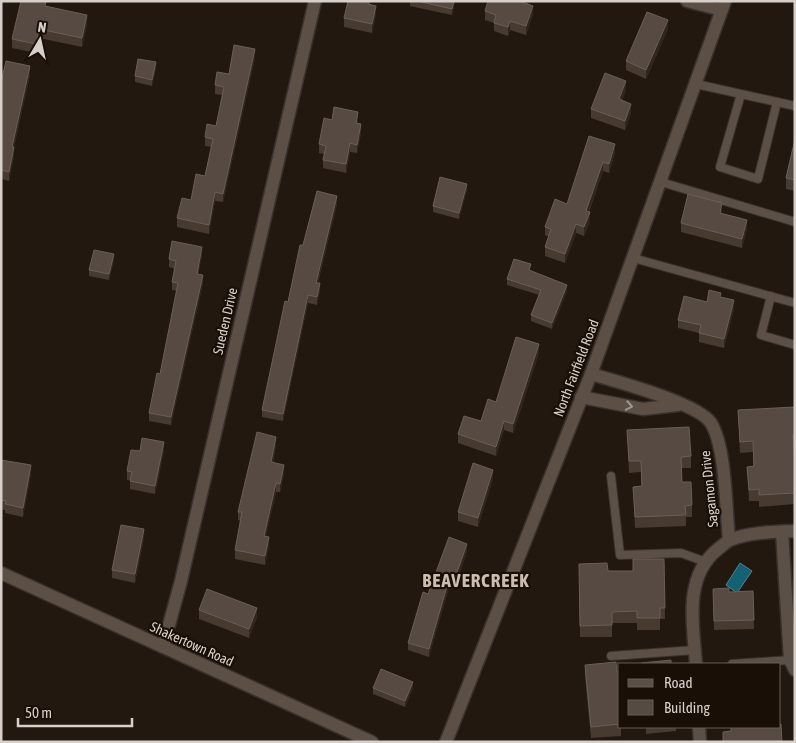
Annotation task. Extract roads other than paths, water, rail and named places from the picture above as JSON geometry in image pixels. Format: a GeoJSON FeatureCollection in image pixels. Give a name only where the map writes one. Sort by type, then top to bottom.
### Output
{"type":"FeatureCollection","features":[{"type":"Feature","properties":{"kind":"street","name":"Sueden Drive"},"geometry":{"type":"LineString","coordinates":[[163,648],[181,581],[315,1]]}},
{"type":"Feature","properties":{"kind":"street"},"geometry":{"type":"LineString","coordinates":[[687,1],[723,6]]}},
{"type":"Feature","properties":{"kind":"street","name":"North Fairfield Road"},"geometry":{"type":"LineString","coordinates":[[446,742],[590,374],[661,182],[723,6]]}},
{"type":"Feature","properties":{"kind":"street","name":"Sagamon Drive"},"geometry":{"type":"LineString","coordinates":[[590,374],[645,390],[697,410],[710,422],[718,440],[729,540]]}},
{"type":"Feature","properties":{"kind":"street"},"geometry":{"type":"LineString","coordinates":[[581,397],[643,409],[681,405]]}},
{"type":"Feature","properties":{"kind":"street"},"geometry":{"type":"LineString","coordinates":[[696,663],[692,598],[699,574],[710,556],[729,540],[761,533],[788,531],[793,665]]}},
{"type":"Feature","properties":{"kind":"street","name":"Shakertown Road"},"geometry":{"type":"LineString","coordinates":[[1,573],[372,742]]}},
{"type":"Feature","properties":{"kind":"street"},"geometry":{"type":"LineString","coordinates":[[699,728],[700,742]]}},
{"type":"Feature","properties":{"kind":"lane"},"geometry":{"type":"LineString","coordinates":[[696,84],[795,106]]}},
{"type":"Feature","properties":{"kind":"lane"},"geometry":{"type":"LineString","coordinates":[[741,94],[720,167],[758,179],[777,102]]}},
{"type":"Feature","properties":{"kind":"lane"},"geometry":{"type":"LineString","coordinates":[[661,182],[795,222]]}},
{"type":"Feature","properties":{"kind":"lane"},"geometry":{"type":"LineString","coordinates":[[633,258],[795,302]]}},
{"type":"Feature","properties":{"kind":"lane"},"geometry":{"type":"LineString","coordinates":[[771,296],[761,335],[795,345]]}},
{"type":"Feature","properties":{"kind":"lane"},"geometry":{"type":"LineString","coordinates":[[611,476],[620,555],[680,553],[706,562]]}},
{"type":"Feature","properties":{"kind":"lane"},"geometry":{"type":"LineString","coordinates":[[610,656],[695,650]]}},
{"type":"Feature","properties":{"kind":"water"},"geometry":{"type":"Polygon","coordinates":[[[740,563],[752,571],[737,593],[726,585],[740,563]]]}},
{"type":"Feature","properties":{"kind":"district","name":"BEAVERCREEK"},"geometry":{"type":"Point","coordinates":[476,580]}}]}
